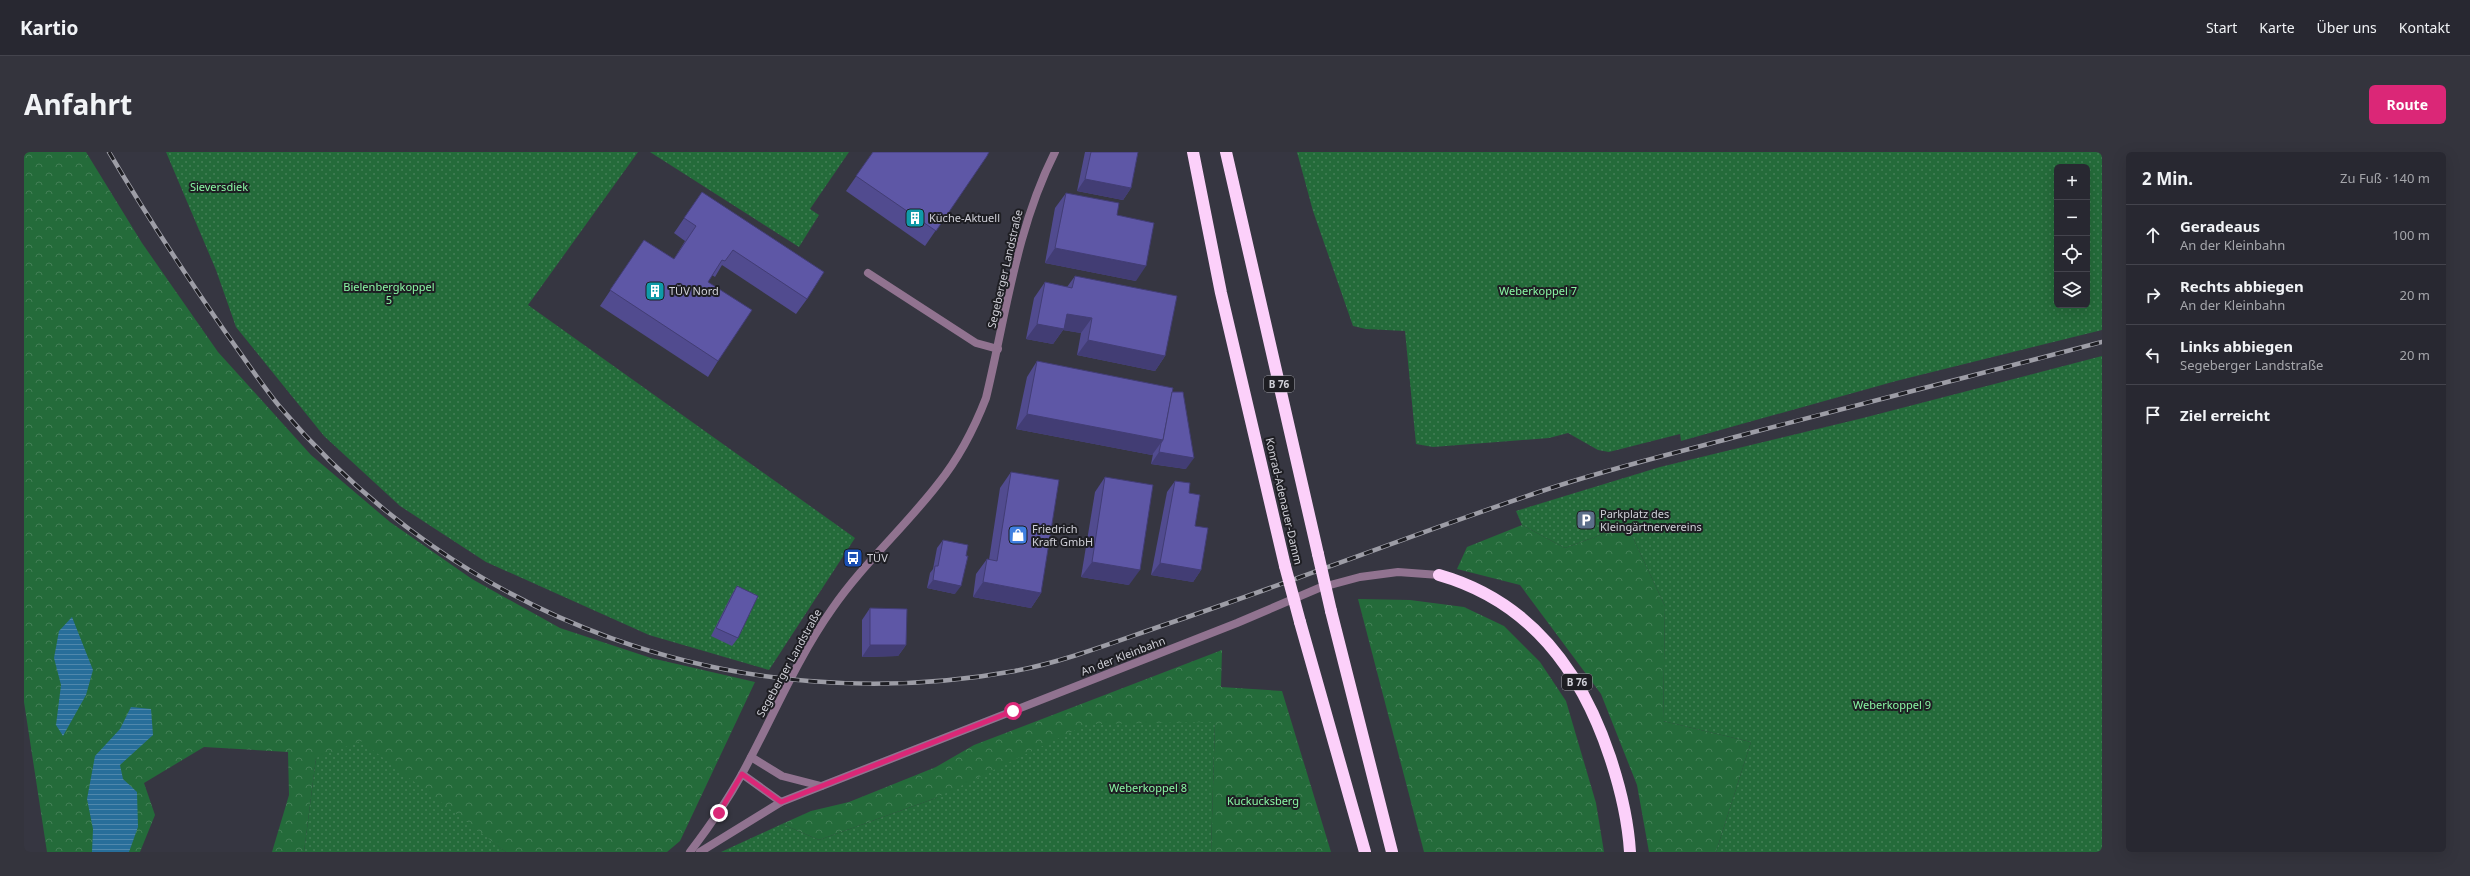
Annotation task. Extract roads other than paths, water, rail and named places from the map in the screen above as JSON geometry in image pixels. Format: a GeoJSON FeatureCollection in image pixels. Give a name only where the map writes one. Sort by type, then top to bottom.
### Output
{"type":"FeatureCollection","features":[{"type":"Feature","properties":{"kind":"highway"},"geometry":{"type":"LineString","coordinates":[[1186,152],[1194,157]]}},
{"type":"Feature","properties":{"kind":"highway","name":"Konrad-Adenauer-Damm"},"geometry":{"type":"LineString","coordinates":[[1226,152],[1331,611],[1392,852]]}},
{"type":"Feature","properties":{"kind":"highway","name":"Konrad-Adenauer-Damm"},"geometry":{"type":"LineString","coordinates":[[1194,157],[1221,294],[1285,566],[1365,852]]}},
{"type":"Feature","properties":{"kind":"highway","name":"B 76"},"geometry":{"type":"LineString","coordinates":[[1439,575],[1472,586],[1508,607],[1547,641],[1573,676],[1595,715],[1615,772],[1624,808],[1630,852]]}},
{"type":"Feature","properties":{"kind":"street","name":"Segeberger Landstraße"},"geometry":{"type":"LineString","coordinates":[[690,852],[719,813],[742,774],[808,646],[831,609],[860,571],[937,485],[962,449],[986,398],[1026,219],[1043,175],[1054,152]]}},
{"type":"Feature","properties":{"kind":"street"},"geometry":{"type":"LineString","coordinates":[[868,273],[976,343],[998,349]]}},
{"type":"Feature","properties":{"kind":"street","name":"An der Kleinbahn"},"geometry":{"type":"LineString","coordinates":[[700,852],[781,802],[1230,626],[1319,588],[1360,577],[1398,572],[1439,575]]}},
{"type":"Feature","properties":{"kind":"street"},"geometry":{"type":"LineString","coordinates":[[751,757],[782,776],[820,786]]}},
{"type":"Feature","properties":{"kind":"street"},"geometry":{"type":"LineString","coordinates":[[742,774],[781,802]]}},
{"type":"Feature","properties":{"kind":"water"},"geometry":{"type":"Polygon","coordinates":[[[72,617],[93,670],[86,695],[63,736],[56,725],[61,685],[54,658],[59,631],[72,617]]]}},
{"type":"Feature","properties":{"kind":"water"},"geometry":{"type":"Polygon","coordinates":[[[131,707],[151,709],[153,735],[120,765],[123,779],[137,792],[138,827],[129,852],[92,852],[93,829],[87,799],[95,756],[120,729],[131,707]]]}},
{"type":"Feature","properties":{"kind":"railway"},"geometry":{"type":"LineString","coordinates":[[109,152],[151,221],[196,289],[280,407],[352,482],[433,546],[520,598],[612,638],[709,666],[809,681],[911,683],[1015,671],[1054,662],[1214,608],[1495,507],[1593,475],[1794,421],[2102,342]]}},
{"type":"Feature","properties":{"kind":"place","name":"Küche-Aktuell"},"geometry":{"type":"Point","coordinates":[915,218]}},
{"type":"Feature","properties":{"kind":"place","name":"TÜV Nord"},"geometry":{"type":"Point","coordinates":[655,291]}},
{"type":"Feature","properties":{"kind":"place","name":"Parkplatz des Kleingärtnervereins"},"geometry":{"type":"Point","coordinates":[1586,520]}},
{"type":"Feature","properties":{"kind":"place","name":"Friedrich Kraft GmbH"},"geometry":{"type":"Point","coordinates":[1018,535]}},
{"type":"Feature","properties":{"kind":"place","name":"TÜV"},"geometry":{"type":"Point","coordinates":[853,558]}},
{"type":"Feature","properties":{"kind":"park label","name":"Sieversdiek"},"geometry":{"type":"Point","coordinates":[219,187]}},
{"type":"Feature","properties":{"kind":"park label","name":"Weberkoppel 7"},"geometry":{"type":"Point","coordinates":[1538,291]}},
{"type":"Feature","properties":{"kind":"park label","name":"Bielenbergkoppel 5"},"geometry":{"type":"Point","coordinates":[389,293]}},
{"type":"Feature","properties":{"kind":"park label","name":"Weberkoppel 9"},"geometry":{"type":"Point","coordinates":[1892,705]}},
{"type":"Feature","properties":{"kind":"park label","name":"Weberkoppel 8"},"geometry":{"type":"Point","coordinates":[1148,788]}},
{"type":"Feature","properties":{"kind":"park label","name":"Kuckucksberg"},"geometry":{"type":"Point","coordinates":[1263,801]}}]}
